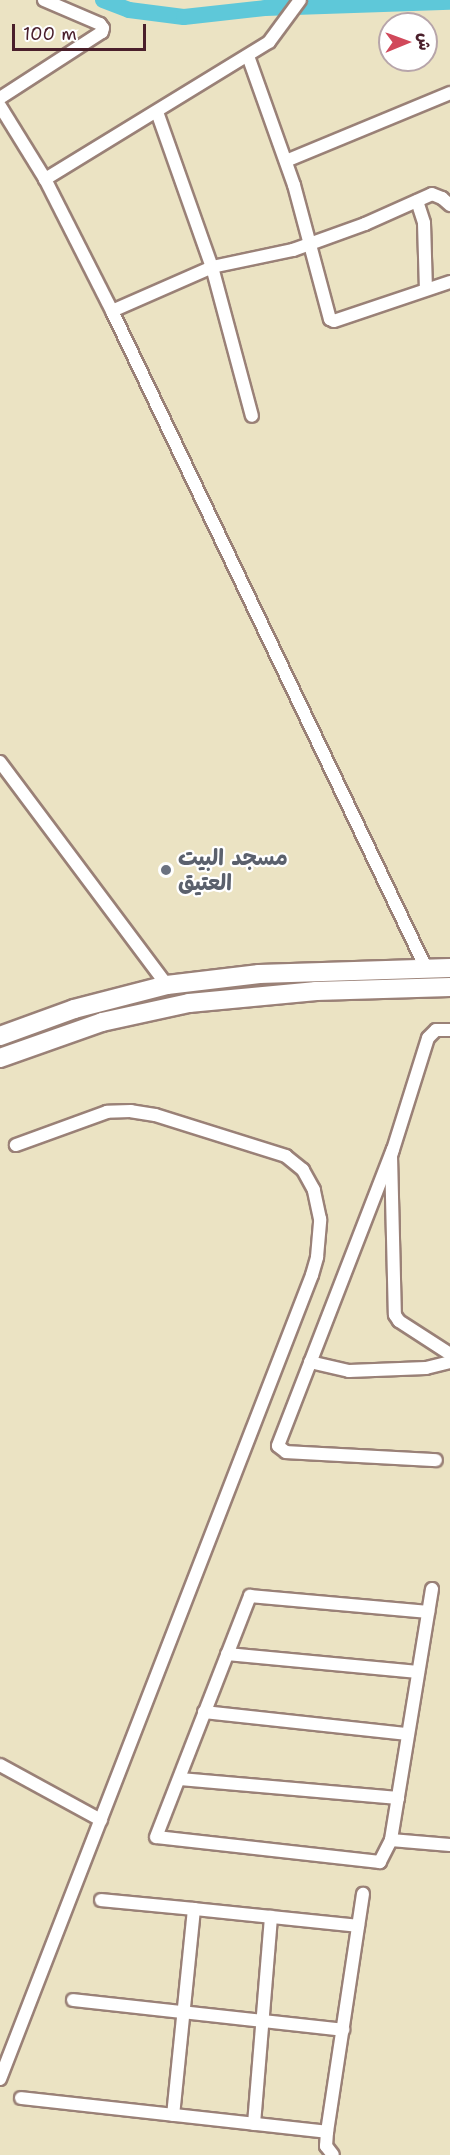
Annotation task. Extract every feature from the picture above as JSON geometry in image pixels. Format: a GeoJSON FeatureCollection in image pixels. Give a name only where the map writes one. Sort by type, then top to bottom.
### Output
{"type":"FeatureCollection","features":[{"type":"Feature","properties":{"kind":"highway"},"geometry":{"type":"LineString","coordinates":[[0,1036],[74,1009],[167,985],[259,974],[450,968]]}},
{"type":"Feature","properties":{"kind":"highway"},"geometry":{"type":"LineString","coordinates":[[0,1058],[102,1022],[189,1002],[316,991],[450,987]]}},
{"type":"Feature","properties":{"kind":"street"},"geometry":{"type":"LineString","coordinates":[[0,98],[102,32],[103,28],[99,24],[44,0]]}},
{"type":"Feature","properties":{"kind":"street"},"geometry":{"type":"LineString","coordinates":[[45,179],[270,42],[300,0]]}},
{"type":"Feature","properties":{"kind":"street"},"geometry":{"type":"LineString","coordinates":[[248,56],[286,161],[328,315],[334,321],[450,282]]}},
{"type":"Feature","properties":{"kind":"street"},"geometry":{"type":"LineString","coordinates":[[286,161],[450,93]]}},
{"type":"Feature","properties":{"kind":"street"},"geometry":{"type":"LineString","coordinates":[[0,106],[45,179],[112,311],[426,968]]}},
{"type":"Feature","properties":{"kind":"street"},"geometry":{"type":"LineString","coordinates":[[157,112],[212,267],[252,416]]}},
{"type":"Feature","properties":{"kind":"street"},"geometry":{"type":"LineString","coordinates":[[112,311],[212,267],[266,257],[310,244],[348,231],[417,201],[437,195],[450,205]]}},
{"type":"Feature","properties":{"kind":"street"},"geometry":{"type":"LineString","coordinates":[[417,201],[424,223],[426,289]]}},
{"type":"Feature","properties":{"kind":"street"},"geometry":{"type":"LineString","coordinates":[[0,762],[167,985]]}},
{"type":"Feature","properties":{"kind":"street"},"geometry":{"type":"LineString","coordinates":[[436,1460],[280,1450],[279,1442],[393,1149],[428,1038],[436,1030],[450,1030]]}},
{"type":"Feature","properties":{"kind":"street"},"geometry":{"type":"LineString","coordinates":[[0,2079],[312,1275],[319,1242],[319,1208],[303,1170],[286,1156],[155,1115],[130,1111],[107,1112],[15,1145]]}},
{"type":"Feature","properties":{"kind":"street"},"geometry":{"type":"LineString","coordinates":[[393,1149],[395,1316],[399,1321],[450,1354]]}},
{"type":"Feature","properties":{"kind":"street"},"geometry":{"type":"LineString","coordinates":[[310,1362],[349,1371],[426,1368],[450,1362]]}},
{"type":"Feature","properties":{"kind":"street"},"geometry":{"type":"LineString","coordinates":[[428,1612],[250,1596],[156,1837],[380,1862],[391,1840],[432,1589]]}},
{"type":"Feature","properties":{"kind":"street"},"geometry":{"type":"LineString","coordinates":[[227,1653],[418,1672]]}},
{"type":"Feature","properties":{"kind":"street"},"geometry":{"type":"LineString","coordinates":[[204,1712],[408,1734]]}},
{"type":"Feature","properties":{"kind":"street"},"geometry":{"type":"LineString","coordinates":[[0,1765],[101,1820]]}},
{"type":"Feature","properties":{"kind":"street"},"geometry":{"type":"LineString","coordinates":[[180,1779],[398,1798]]}},
{"type":"Feature","properties":{"kind":"street"},"geometry":{"type":"LineString","coordinates":[[391,1840],[450,1845]]}},
{"type":"Feature","properties":{"kind":"street"},"geometry":{"type":"LineString","coordinates":[[333,2155],[326,2146],[327,2132],[363,1894]]}},
{"type":"Feature","properties":{"kind":"street"},"geometry":{"type":"LineString","coordinates":[[101,1900],[358,1926]]}},
{"type":"Feature","properties":{"kind":"street"},"geometry":{"type":"LineString","coordinates":[[173,2115],[194,1909]]}},
{"type":"Feature","properties":{"kind":"street"},"geometry":{"type":"LineString","coordinates":[[254,2124],[271,1917]]}},
{"type":"Feature","properties":{"kind":"street"},"geometry":{"type":"LineString","coordinates":[[73,2000],[343,2030]]}},
{"type":"Feature","properties":{"kind":"street"},"geometry":{"type":"LineString","coordinates":[[21,2098],[327,2132]]}},
{"type":"Feature","properties":{"kind":"waterway"},"geometry":{"type":"LineString","coordinates":[[103,0],[129,10],[184,17],[265,8],[450,2]]}},
{"type":"Feature","properties":{"kind":"place","name":"مسجد البيت العتيق"},"geometry":{"type":"Point","coordinates":[166,870]}}]}
